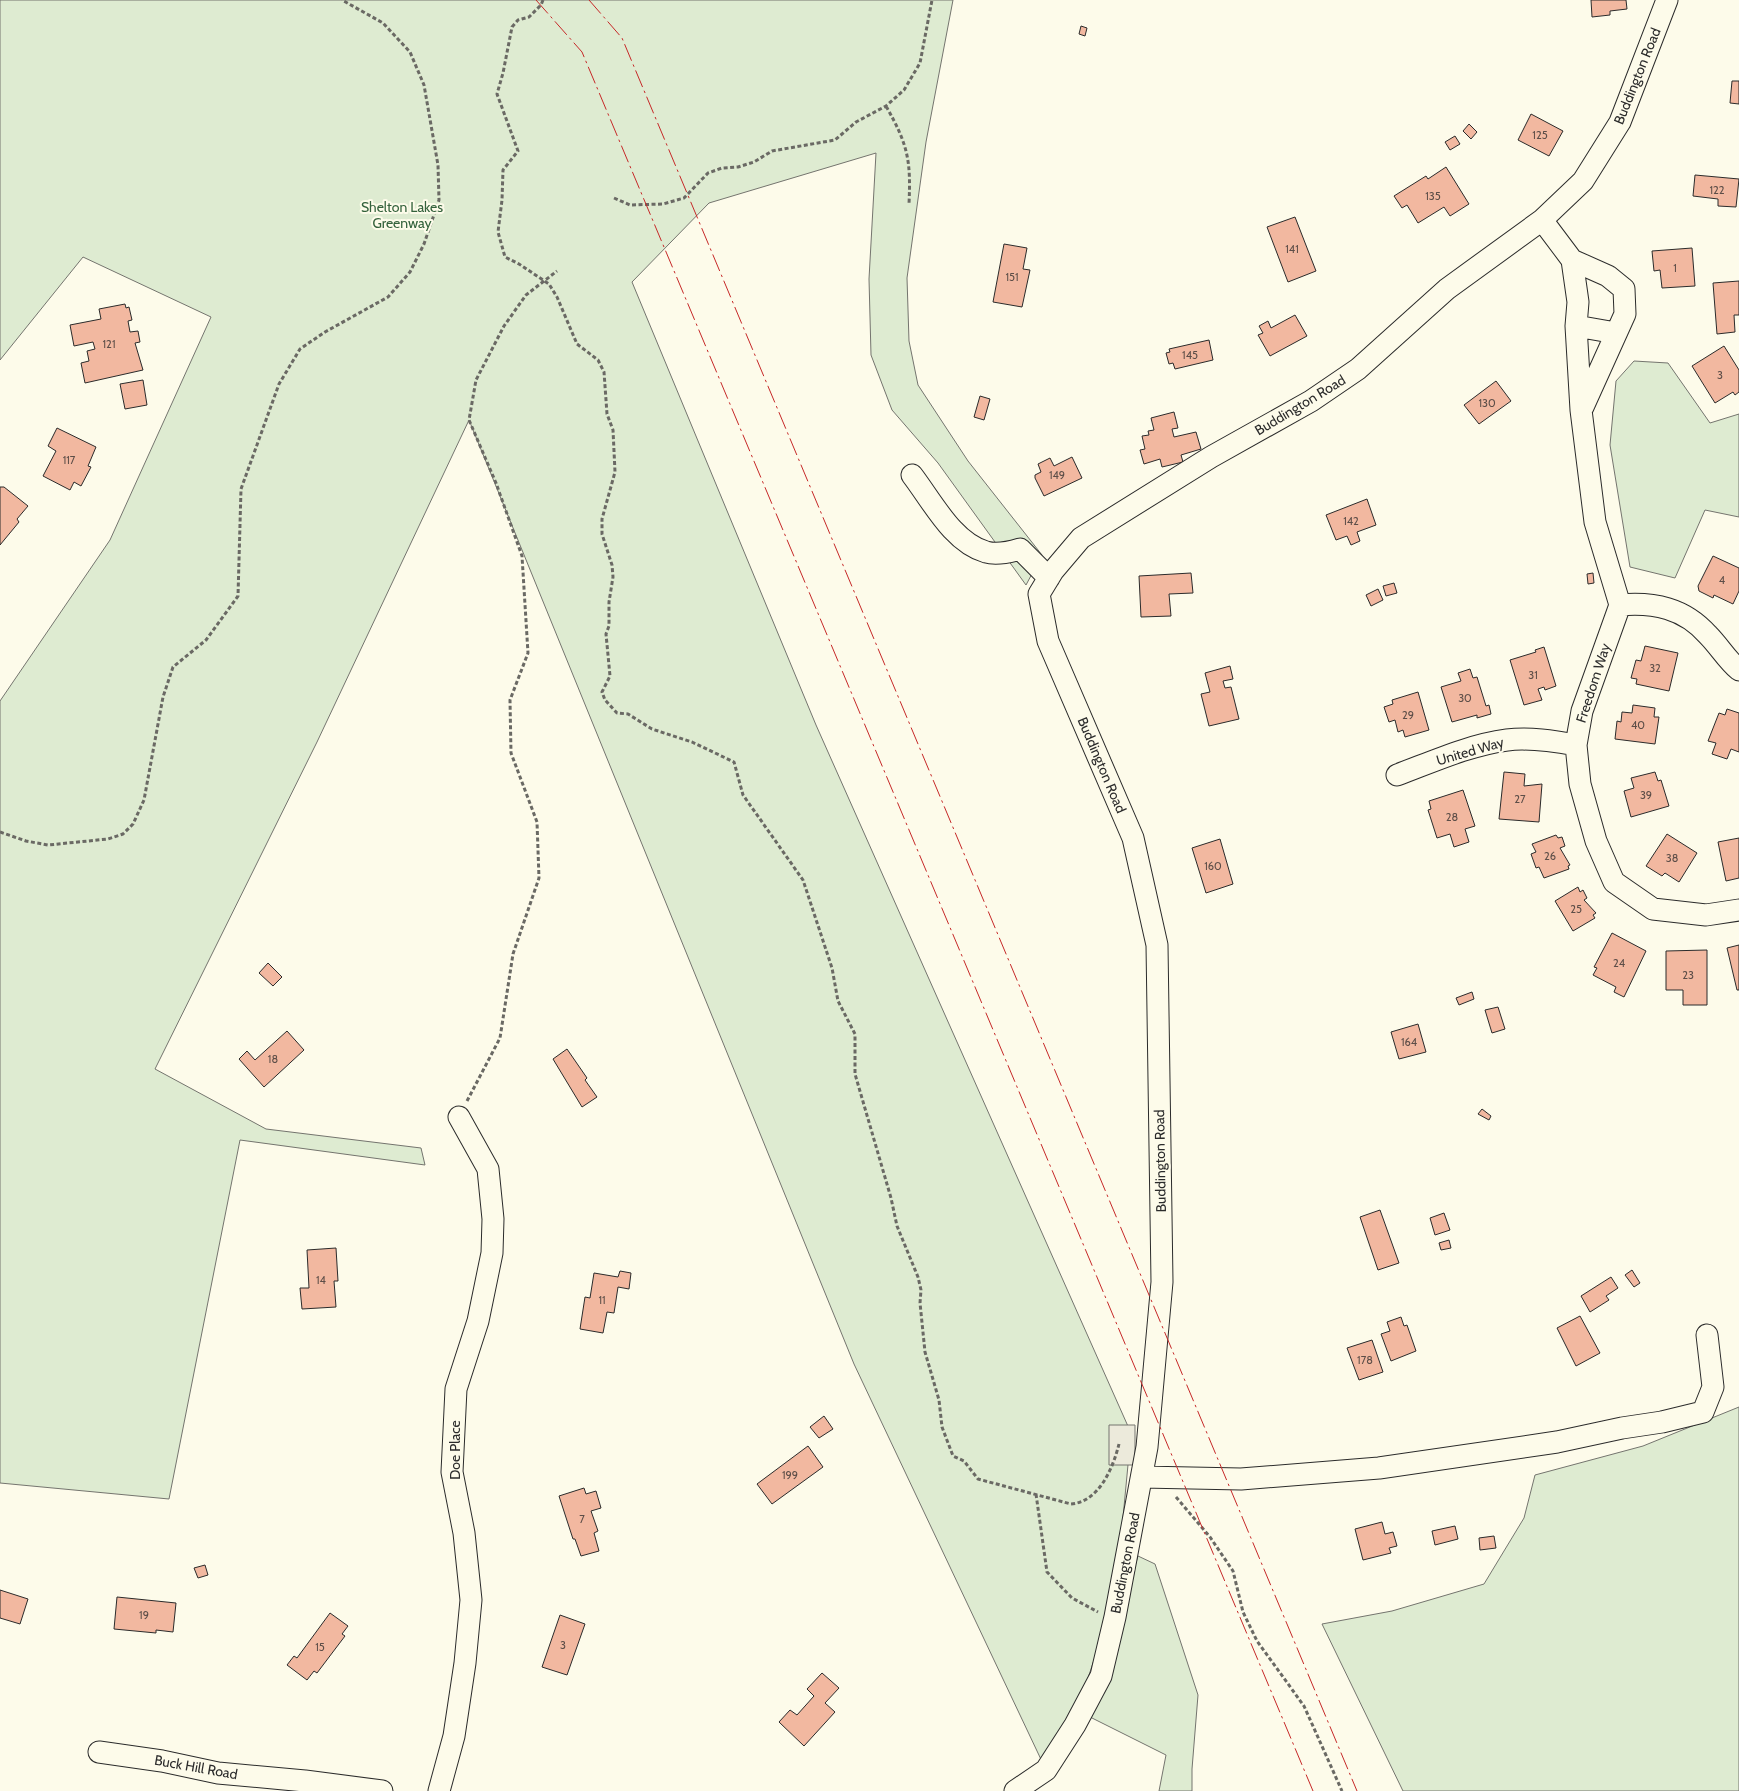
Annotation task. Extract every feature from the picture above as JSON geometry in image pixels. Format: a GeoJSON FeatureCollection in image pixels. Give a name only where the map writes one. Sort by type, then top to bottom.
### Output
{"type":"FeatureCollection","features":[{"type":"Feature","properties":{"kind":"street","name":"Buddington Road"},"geometry":{"type":"LineString","coordinates":[[1015,1791],[1046,1770],[1076,1725],[1101,1676],[1152,1478],[1148,1437],[1162,1282],[1157,944],[1133,838],[1048,641],[1039,594],[1048,578],[1081,538],[1211,457],[1311,401],[1358,369],[1447,289],[1542,220],[1583,182],[1620,122],[1667,0]]}},
{"type":"Feature","properties":{"kind":"street"},"geometry":{"type":"LineString","coordinates":[[1542,220],[1572,260],[1578,302],[1576,326],[1581,410],[1595,522],[1620,604],[1644,602],[1676,610],[1707,633],[1739,670]]}},
{"type":"Feature","properties":{"kind":"street"},"geometry":{"type":"LineString","coordinates":[[1572,260],[1608,276],[1624,289],[1625,314],[1581,410]]}},
{"type":"Feature","properties":{"kind":"street"},"geometry":{"type":"LineString","coordinates":[[1576,326],[1616,333]]}},
{"type":"Feature","properties":{"kind":"street"},"geometry":{"type":"LineString","coordinates":[[912,475],[954,531],[969,544],[987,553],[1007,553],[1020,550],[1048,578]]}},
{"type":"Feature","properties":{"kind":"street","name":"Freedom Way"},"geometry":{"type":"LineString","coordinates":[[1620,604],[1582,711],[1576,745],[1580,784],[1596,841],[1614,882],[1653,909],[1706,915],[1739,910]]}},
{"type":"Feature","properties":{"kind":"street","name":"United Way"},"geometry":{"type":"LineString","coordinates":[[1396,775],[1472,748],[1508,740],[1547,740],[1576,745]]}},
{"type":"Feature","properties":{"kind":"street","name":"Doe Place"},"geometry":{"type":"LineString","coordinates":[[439,1791],[454,1736],[465,1664],[471,1600],[464,1533],[452,1472],[456,1389],[478,1321],[492,1253],[493,1219],[488,1169],[459,1117]]}},
{"type":"Feature","properties":{"kind":"street"},"geometry":{"type":"LineString","coordinates":[[1152,1478],[1241,1479],[1379,1468],[1557,1442],[1622,1428],[1662,1422],[1703,1412],[1713,1387],[1707,1335]]}},
{"type":"Feature","properties":{"kind":"street","name":"Buck Hill Road"},"geometry":{"type":"LineString","coordinates":[[99,1752],[162,1761],[218,1773],[305,1781],[382,1791]]}},
{"type":"Feature","properties":{"kind":"path"},"geometry":{"type":"LineString","coordinates":[[0,832],[26,841],[48,845],[108,839],[123,834],[133,824],[144,800],[163,697],[173,667],[206,640],[238,596],[240,488],[279,384],[300,349],[325,332],[388,297],[410,272],[424,244],[439,200],[438,165],[424,85],[410,52],[390,30],[382,23],[342,0]]}},
{"type":"Feature","properties":{"kind":"path"},"geometry":{"type":"LineString","coordinates":[[543,0],[541,5],[529,17],[518,20],[512,27],[503,73],[496,94],[518,151],[503,170],[498,232],[505,257],[549,284],[557,297],[577,344],[598,360],[604,372],[607,414],[613,430],[614,472],[602,519],[602,534],[612,565],[613,576],[609,602],[609,626],[606,634],[610,676],[602,692],[605,700],[617,713],[628,714],[652,729],[692,742],[734,762],[743,795],[803,880],[832,968],[838,1001],[855,1034],[855,1074],[891,1198],[897,1226],[921,1290],[920,1302],[925,1352],[939,1400],[942,1427],[953,1456],[964,1461],[978,1479],[1070,1504],[1080,1503],[1097,1488],[1113,1468],[1119,1444]]}},
{"type":"Feature","properties":{"kind":"path"},"geometry":{"type":"LineString","coordinates":[[614,198],[630,205],[663,204],[684,198],[708,173],[754,162],[772,151],[835,140],[856,122],[886,106],[904,90],[920,63],[932,0]]}},
{"type":"Feature","properties":{"kind":"path"},"geometry":{"type":"LineString","coordinates":[[886,106],[903,136],[909,156],[908,204]]}},
{"type":"Feature","properties":{"kind":"path"},"geometry":{"type":"LineString","coordinates":[[459,1117],[500,1038],[513,954],[539,878],[537,822],[511,753],[510,700],[528,653],[522,556],[496,482],[469,420],[476,380],[504,326],[526,295],[557,271]]}},
{"type":"Feature","properties":{"kind":"path"},"geometry":{"type":"LineString","coordinates":[[1152,1478],[1210,1537],[1233,1571],[1242,1612],[1279,1674],[1304,1706],[1342,1791]]}},
{"type":"Feature","properties":{"kind":"path"},"geometry":{"type":"LineString","coordinates":[[1036,1494],[1047,1572],[1072,1598],[1090,1609],[1115,1617]]}},
{"type":"Feature","properties":{"kind":"green space","name":"Shelton Lakes Greenway"},"geometry":{"type":"Polygon","coordinates":[[[0,0],[953,0],[926,142],[907,278],[909,341],[918,385],[968,461],[1042,555],[1026,585],[938,463],[892,410],[871,355],[869,279],[876,153],[709,203],[632,282],[816,725],[1131,1433],[1119,1560],[1099,1645],[1084,1690],[1046,1770],[854,1364],[469,420],[317,742],[155,1069],[266,1129],[421,1148],[425,1165],[240,1140],[169,1499],[0,1483],[0,701],[110,540],[211,317],[83,257],[0,360],[0,0]]]}},
{"type":"Feature","properties":{"kind":"green space"},"geometry":{"type":"Polygon","coordinates":[[[1634,361],[1668,363],[1710,423],[1739,414],[1739,517],[1705,510],[1675,578],[1630,567],[1610,445],[1616,381],[1634,361]]]}},
{"type":"Feature","properties":{"kind":"green space"},"geometry":{"type":"Polygon","coordinates":[[[1739,1407],[1739,1791],[1403,1791],[1322,1624],[1392,1611],[1484,1584],[1524,1518],[1535,1475],[1643,1446],[1739,1407]]]}},
{"type":"Feature","properties":{"kind":"green space"},"geometry":{"type":"Polygon","coordinates":[[[1138,1556],[1155,1564],[1198,1695],[1192,1791],[1159,1791],[1166,1755],[1082,1713],[1123,1607],[1138,1556]]]}},
{"type":"Feature","properties":{"kind":"shaded area"},"geometry":{"type":"Polygon","coordinates":[[[1109,1425],[1135,1425],[1135,1465],[1109,1465],[1109,1425]]]}},
{"type":"Feature","properties":{"kind":"building"},"geometry":{"type":"Polygon","coordinates":[[[1591,0],[1626,0],[1627,9],[1610,11],[1610,15],[1592,17],[1591,0]]]}},
{"type":"Feature","properties":{"kind":"building"},"geometry":{"type":"Polygon","coordinates":[[[1081,26],[1087,28],[1085,36],[1079,34],[1081,26]]]}},
{"type":"Feature","properties":{"kind":"building"},"geometry":{"type":"Polygon","coordinates":[[[1732,81],[1739,81],[1739,104],[1730,103],[1732,81]]]}},
{"type":"Feature","properties":{"kind":"building"},"geometry":{"type":"Polygon","coordinates":[[[1531,114],[1563,131],[1549,156],[1518,140],[1531,114]]]}},
{"type":"Feature","properties":{"kind":"building"},"geometry":{"type":"Polygon","coordinates":[[[1469,124],[1477,132],[1471,139],[1463,131],[1469,124]]]}},
{"type":"Feature","properties":{"kind":"building"},"geometry":{"type":"Polygon","coordinates":[[[1455,136],[1460,144],[1450,150],[1445,142],[1455,136]]]}},
{"type":"Feature","properties":{"kind":"building"},"geometry":{"type":"Polygon","coordinates":[[[1446,167],[1469,204],[1450,216],[1444,207],[1418,223],[1407,205],[1402,208],[1394,196],[1426,176],[1428,179],[1446,167]]]}},
{"type":"Feature","properties":{"kind":"building"},"geometry":{"type":"Polygon","coordinates":[[[1695,175],[1739,179],[1736,207],[1718,206],[1718,199],[1693,196],[1695,175]]]}},
{"type":"Feature","properties":{"kind":"building"},"geometry":{"type":"Polygon","coordinates":[[[1295,217],[1316,271],[1288,282],[1267,227],[1295,217]]]}},
{"type":"Feature","properties":{"kind":"building"},"geometry":{"type":"Polygon","coordinates":[[[1004,244],[1027,248],[1023,269],[1030,270],[1022,307],[993,302],[1004,244]]]}},
{"type":"Feature","properties":{"kind":"building"},"geometry":{"type":"Polygon","coordinates":[[[1692,248],[1695,286],[1662,288],[1660,270],[1654,271],[1652,251],[1692,248]]]}},
{"type":"Feature","properties":{"kind":"building"},"geometry":{"type":"Polygon","coordinates":[[[1739,281],[1739,315],[1734,315],[1735,332],[1717,334],[1713,283],[1739,281]]]}},
{"type":"Feature","properties":{"kind":"building"},"geometry":{"type":"Polygon","coordinates":[[[125,304],[126,308],[129,307],[132,320],[128,321],[130,332],[138,331],[140,342],[135,343],[143,370],[85,383],[81,363],[89,361],[87,351],[95,349],[93,342],[74,346],[70,325],[101,319],[99,309],[125,304]]]}},
{"type":"Feature","properties":{"kind":"building"},"geometry":{"type":"Polygon","coordinates":[[[1295,315],[1307,336],[1270,356],[1258,335],[1263,333],[1259,326],[1268,321],[1271,328],[1295,315]]]}},
{"type":"Feature","properties":{"kind":"building"},"geometry":{"type":"Polygon","coordinates":[[[1209,340],[1213,360],[1175,369],[1173,363],[1169,364],[1166,353],[1170,352],[1169,349],[1209,340]]]}},
{"type":"Feature","properties":{"kind":"building"},"geometry":{"type":"Polygon","coordinates":[[[1724,346],[1739,370],[1739,392],[1735,395],[1733,392],[1715,403],[1692,366],[1724,346]]]}},
{"type":"Feature","properties":{"kind":"building"},"geometry":{"type":"Polygon","coordinates":[[[143,380],[147,405],[125,409],[120,384],[143,380]]]}},
{"type":"Feature","properties":{"kind":"building"},"geometry":{"type":"Polygon","coordinates":[[[1496,381],[1511,401],[1479,424],[1464,405],[1496,381]]]}},
{"type":"Feature","properties":{"kind":"building"},"geometry":{"type":"Polygon","coordinates":[[[980,396],[990,399],[984,420],[974,417],[980,396]]]}},
{"type":"Feature","properties":{"kind":"building"},"geometry":{"type":"Polygon","coordinates":[[[1174,412],[1178,428],[1172,429],[1174,437],[1196,432],[1201,449],[1181,455],[1183,462],[1162,467],[1160,459],[1144,464],[1140,450],[1145,449],[1142,436],[1149,435],[1148,431],[1154,430],[1151,418],[1174,412]]]}},
{"type":"Feature","properties":{"kind":"building"},"geometry":{"type":"Polygon","coordinates":[[[57,428],[96,447],[88,466],[91,467],[81,486],[74,482],[70,490],[43,476],[56,451],[48,446],[57,428]]]}},
{"type":"Feature","properties":{"kind":"building"},"geometry":{"type":"Polygon","coordinates":[[[1072,457],[1082,478],[1044,496],[1035,478],[1035,475],[1041,472],[1038,464],[1050,458],[1054,466],[1072,457]]]}},
{"type":"Feature","properties":{"kind":"building"},"geometry":{"type":"Polygon","coordinates":[[[0,487],[4,487],[28,506],[17,519],[19,522],[0,545],[0,487]]]}},
{"type":"Feature","properties":{"kind":"building"},"geometry":{"type":"Polygon","coordinates":[[[1367,499],[1376,525],[1357,532],[1360,541],[1351,545],[1347,536],[1336,540],[1326,515],[1367,499]]]}},
{"type":"Feature","properties":{"kind":"building"},"geometry":{"type":"Polygon","coordinates":[[[1713,556],[1739,568],[1739,591],[1733,604],[1714,595],[1713,598],[1699,591],[1698,586],[1713,556]]]}},
{"type":"Feature","properties":{"kind":"building"},"geometry":{"type":"Polygon","coordinates":[[[1191,573],[1193,593],[1169,594],[1171,616],[1141,617],[1139,576],[1191,573]]]}},
{"type":"Feature","properties":{"kind":"building"},"geometry":{"type":"Polygon","coordinates":[[[1593,573],[1594,583],[1588,584],[1587,574],[1593,573]]]}},
{"type":"Feature","properties":{"kind":"building"},"geometry":{"type":"Polygon","coordinates":[[[1394,583],[1397,593],[1386,596],[1383,586],[1394,583]]]}},
{"type":"Feature","properties":{"kind":"building"},"geometry":{"type":"Polygon","coordinates":[[[1378,589],[1383,600],[1371,606],[1366,595],[1378,589]]]}},
{"type":"Feature","properties":{"kind":"building"},"geometry":{"type":"Polygon","coordinates":[[[1645,646],[1678,653],[1669,691],[1636,684],[1637,679],[1631,678],[1636,660],[1641,661],[1645,646]]]}},
{"type":"Feature","properties":{"kind":"building"},"geometry":{"type":"Polygon","coordinates":[[[1544,647],[1556,686],[1545,690],[1544,687],[1538,689],[1542,700],[1524,705],[1510,660],[1536,652],[1535,650],[1544,647]]]}},
{"type":"Feature","properties":{"kind":"building"},"geometry":{"type":"Polygon","coordinates":[[[1230,666],[1233,679],[1223,681],[1225,688],[1231,687],[1239,719],[1209,726],[1201,694],[1210,692],[1205,673],[1230,666]]]}},
{"type":"Feature","properties":{"kind":"building"},"geometry":{"type":"Polygon","coordinates":[[[1470,669],[1473,678],[1477,677],[1486,706],[1489,705],[1491,714],[1477,718],[1477,715],[1452,722],[1441,687],[1461,681],[1458,673],[1470,669]]]}},
{"type":"Feature","properties":{"kind":"building"},"geometry":{"type":"Polygon","coordinates":[[[1418,692],[1429,730],[1405,737],[1403,730],[1398,732],[1395,720],[1389,722],[1384,707],[1393,704],[1392,700],[1418,692]]]}},
{"type":"Feature","properties":{"kind":"building"},"geometry":{"type":"Polygon","coordinates":[[[1633,705],[1655,708],[1654,717],[1659,717],[1655,744],[1615,739],[1617,721],[1621,722],[1622,712],[1632,713],[1633,705]]]}},
{"type":"Feature","properties":{"kind":"building"},"geometry":{"type":"Polygon","coordinates":[[[1727,709],[1739,713],[1739,752],[1731,749],[1727,759],[1712,754],[1716,743],[1708,741],[1719,713],[1725,715],[1727,709]]]}},
{"type":"Feature","properties":{"kind":"building"},"geometry":{"type":"Polygon","coordinates":[[[1504,772],[1525,774],[1524,786],[1542,784],[1539,822],[1499,819],[1504,772]]]}},
{"type":"Feature","properties":{"kind":"building"},"geometry":{"type":"Polygon","coordinates":[[[1655,772],[1658,781],[1661,780],[1669,806],[1631,817],[1624,791],[1634,788],[1631,778],[1655,772]]]}},
{"type":"Feature","properties":{"kind":"building"},"geometry":{"type":"Polygon","coordinates":[[[1463,790],[1475,826],[1465,829],[1469,842],[1454,847],[1450,834],[1437,838],[1428,810],[1431,809],[1429,801],[1463,790]]]}},
{"type":"Feature","properties":{"kind":"building"},"geometry":{"type":"Polygon","coordinates":[[[1667,834],[1697,853],[1679,882],[1665,873],[1662,876],[1646,866],[1667,834]]]}},
{"type":"Feature","properties":{"kind":"building"},"geometry":{"type":"Polygon","coordinates":[[[1556,835],[1558,838],[1562,837],[1565,846],[1560,848],[1570,865],[1568,866],[1569,869],[1544,878],[1539,867],[1536,868],[1531,854],[1536,852],[1532,844],[1556,835]]]}},
{"type":"Feature","properties":{"kind":"building"},"geometry":{"type":"Polygon","coordinates":[[[1739,838],[1739,878],[1726,881],[1718,842],[1739,838]]]}},
{"type":"Feature","properties":{"kind":"building"},"geometry":{"type":"Polygon","coordinates":[[[1220,839],[1233,884],[1206,893],[1192,848],[1220,839]]]}},
{"type":"Feature","properties":{"kind":"building"},"geometry":{"type":"Polygon","coordinates":[[[1578,887],[1580,892],[1583,890],[1587,898],[1584,900],[1596,913],[1593,915],[1595,918],[1573,931],[1555,901],[1578,887]]]}},
{"type":"Feature","properties":{"kind":"building"},"geometry":{"type":"Polygon","coordinates":[[[1612,933],[1646,951],[1624,997],[1614,992],[1616,987],[1593,975],[1597,968],[1594,967],[1612,933]]]}},
{"type":"Feature","properties":{"kind":"building"},"geometry":{"type":"Polygon","coordinates":[[[1739,945],[1739,990],[1737,990],[1727,948],[1739,945]]]}},
{"type":"Feature","properties":{"kind":"building"},"geometry":{"type":"Polygon","coordinates":[[[1707,950],[1707,1005],[1683,1005],[1683,990],[1666,990],[1666,951],[1707,950]]]}},
{"type":"Feature","properties":{"kind":"building"},"geometry":{"type":"Polygon","coordinates":[[[268,963],[282,977],[273,986],[259,973],[268,963]]]}},
{"type":"Feature","properties":{"kind":"building"},"geometry":{"type":"Polygon","coordinates":[[[1472,992],[1474,999],[1459,1005],[1456,998],[1472,992]]]}},
{"type":"Feature","properties":{"kind":"building"},"geometry":{"type":"Polygon","coordinates":[[[1498,1007],[1505,1029],[1492,1033],[1485,1010],[1498,1007]]]}},
{"type":"Feature","properties":{"kind":"building"},"geometry":{"type":"Polygon","coordinates":[[[1418,1024],[1426,1052],[1399,1059],[1391,1032],[1418,1024]]]}},
{"type":"Feature","properties":{"kind":"building"},"geometry":{"type":"Polygon","coordinates":[[[287,1031],[304,1050],[264,1087],[239,1059],[247,1051],[255,1060],[287,1031]]]}},
{"type":"Feature","properties":{"kind":"building"},"geometry":{"type":"Polygon","coordinates":[[[567,1049],[587,1078],[585,1080],[597,1097],[582,1107],[553,1059],[567,1049]]]}},
{"type":"Feature","properties":{"kind":"building"},"geometry":{"type":"Polygon","coordinates":[[[1482,1109],[1491,1116],[1489,1120],[1478,1114],[1482,1109]]]}},
{"type":"Feature","properties":{"kind":"building"},"geometry":{"type":"Polygon","coordinates":[[[1380,1210],[1399,1263],[1378,1270],[1360,1217],[1380,1210]]]}},
{"type":"Feature","properties":{"kind":"building"},"geometry":{"type":"Polygon","coordinates":[[[1444,1213],[1450,1230],[1435,1235],[1430,1218],[1444,1213]]]}},
{"type":"Feature","properties":{"kind":"building"},"geometry":{"type":"Polygon","coordinates":[[[1449,1240],[1451,1248],[1441,1250],[1439,1243],[1449,1240]]]}},
{"type":"Feature","properties":{"kind":"building"},"geometry":{"type":"Polygon","coordinates":[[[336,1248],[338,1281],[334,1281],[336,1307],[302,1309],[300,1288],[309,1288],[307,1250],[336,1248]]]}},
{"type":"Feature","properties":{"kind":"building"},"geometry":{"type":"Polygon","coordinates":[[[1632,1270],[1640,1283],[1634,1287],[1625,1275],[1632,1270]]]}},
{"type":"Feature","properties":{"kind":"building"},"geometry":{"type":"Polygon","coordinates":[[[620,1271],[631,1273],[629,1289],[618,1287],[614,1313],[607,1312],[603,1333],[580,1329],[585,1297],[590,1298],[594,1273],[618,1277],[620,1271]]]}},
{"type":"Feature","properties":{"kind":"building"},"geometry":{"type":"Polygon","coordinates":[[[1611,1277],[1618,1288],[1606,1296],[1609,1300],[1590,1312],[1581,1296],[1611,1277]]]}},
{"type":"Feature","properties":{"kind":"building"},"geometry":{"type":"Polygon","coordinates":[[[1580,1316],[1600,1353],[1576,1366],[1557,1328],[1580,1316]]]}},
{"type":"Feature","properties":{"kind":"building"},"geometry":{"type":"Polygon","coordinates":[[[1401,1317],[1404,1326],[1407,1325],[1416,1351],[1391,1361],[1381,1334],[1390,1331],[1387,1322],[1401,1317]]]}},
{"type":"Feature","properties":{"kind":"building"},"geometry":{"type":"Polygon","coordinates":[[[1372,1340],[1383,1372],[1359,1380],[1347,1348],[1372,1340]]]}},
{"type":"Feature","properties":{"kind":"building"},"geometry":{"type":"Polygon","coordinates":[[[824,1416],[833,1429],[819,1438],[810,1427],[824,1416]]]}},
{"type":"Feature","properties":{"kind":"building"},"geometry":{"type":"Polygon","coordinates":[[[808,1446],[823,1467],[772,1504],[757,1484],[808,1446]]]}},
{"type":"Feature","properties":{"kind":"building"},"geometry":{"type":"Polygon","coordinates":[[[584,1488],[586,1494],[596,1491],[601,1508],[591,1511],[598,1531],[594,1533],[599,1551],[581,1556],[575,1539],[573,1539],[559,1496],[584,1488]]]}},
{"type":"Feature","properties":{"kind":"building"},"geometry":{"type":"Polygon","coordinates":[[[1382,1522],[1385,1534],[1393,1532],[1397,1546],[1389,1548],[1391,1553],[1363,1560],[1355,1529],[1382,1522]]]}},
{"type":"Feature","properties":{"kind":"building"},"geometry":{"type":"Polygon","coordinates":[[[1455,1526],[1458,1539],[1435,1545],[1432,1531],[1455,1526]]]}},
{"type":"Feature","properties":{"kind":"building"},"geometry":{"type":"Polygon","coordinates":[[[1494,1536],[1496,1548],[1480,1550],[1479,1538],[1494,1536]]]}},
{"type":"Feature","properties":{"kind":"building"},"geometry":{"type":"Polygon","coordinates":[[[205,1565],[208,1575],[198,1578],[194,1568],[205,1565]]]}},
{"type":"Feature","properties":{"kind":"building"},"geometry":{"type":"Polygon","coordinates":[[[0,1590],[28,1599],[20,1624],[0,1618],[0,1590]]]}},
{"type":"Feature","properties":{"kind":"building"},"geometry":{"type":"Polygon","coordinates":[[[117,1597],[176,1603],[173,1632],[156,1630],[156,1633],[114,1629],[117,1597]]]}},
{"type":"Feature","properties":{"kind":"building"},"geometry":{"type":"Polygon","coordinates":[[[330,1613],[348,1626],[342,1634],[345,1636],[317,1673],[314,1671],[307,1680],[287,1665],[294,1656],[297,1658],[330,1613]]]}},
{"type":"Feature","properties":{"kind":"building"},"geometry":{"type":"Polygon","coordinates":[[[560,1615],[585,1624],[567,1675],[542,1667],[560,1615]]]}},
{"type":"Feature","properties":{"kind":"building"},"geometry":{"type":"Polygon","coordinates":[[[822,1673],[839,1688],[825,1703],[835,1712],[804,1746],[779,1722],[790,1710],[797,1715],[814,1696],[807,1689],[822,1673]]]}},
{"type":"Feature","properties":{"kind":"power"},"geometry":{"type":"LineString","coordinates":[[536,0],[582,52],[1313,1791]]}},
{"type":"Feature","properties":{"kind":"power"},"geometry":{"type":"LineString","coordinates":[[589,0],[622,38],[1357,1791]]}}]}
